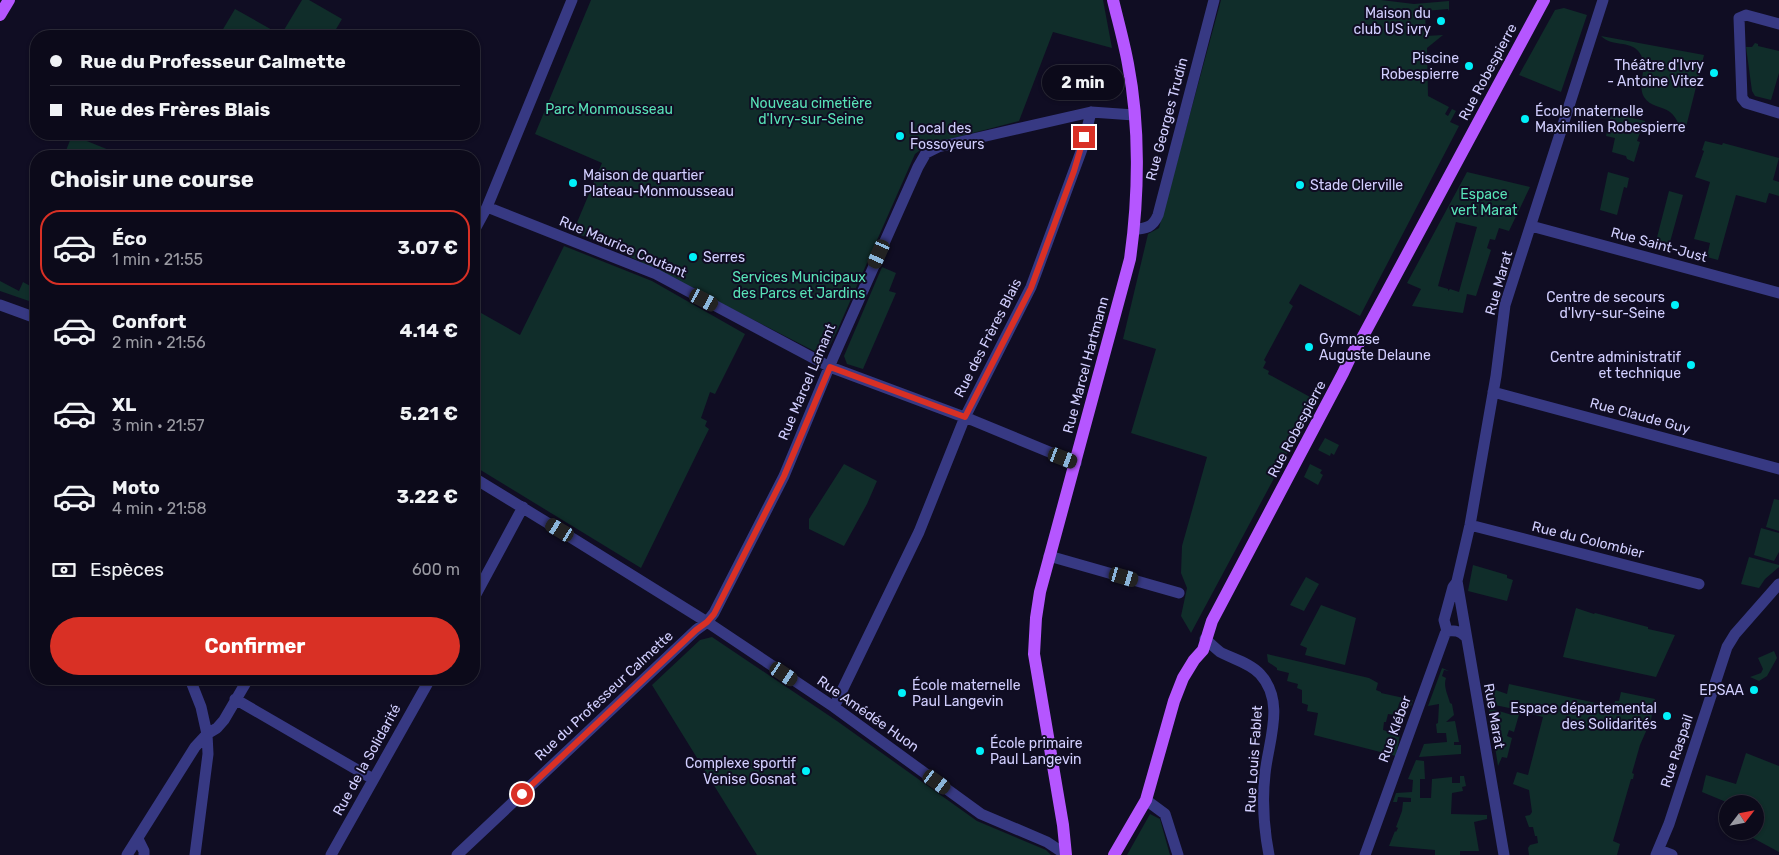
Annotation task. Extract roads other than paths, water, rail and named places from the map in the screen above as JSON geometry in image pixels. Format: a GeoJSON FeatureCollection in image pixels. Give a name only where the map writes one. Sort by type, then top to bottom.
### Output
{"type":"FeatureCollection","features":[{"type":"Feature","properties":{"kind":"main road"},"geometry":{"type":"LineString","coordinates":[[0,15],[9,0]]}},
{"type":"Feature","properties":{"kind":"main road","name":"Rue Marcel Hartmann"},"geometry":{"type":"LineString","coordinates":[[1066,854],[1063,825],[1034,654],[1040,592],[1130,259],[1134,229],[1137,181],[1134,114],[1128,65],[1113,0]]}},
{"type":"Feature","properties":{"kind":"main road","name":"Rue Robespierre"},"geometry":{"type":"LineString","coordinates":[[1114,855],[1146,800],[1174,701],[1183,678],[1194,660],[1203,650],[1212,621],[1344,373],[1352,354],[1544,0]]}},
{"type":"Feature","properties":{"kind":"street"},"geometry":{"type":"LineString","coordinates":[[480,220],[572,0]]}},
{"type":"Feature","properties":{"kind":"street","name":"Rue Georges Trudin"},"geometry":{"type":"LineString","coordinates":[[1134,229],[1145,229],[1154,223],[1158,215],[1214,0]]}},
{"type":"Feature","properties":{"kind":"street","name":"Rue Marat"},"geometry":{"type":"LineString","coordinates":[[1448,631],[1444,620],[1453,587],[1457,581],[1470,525],[1493,392],[1505,305],[1603,0]]}},
{"type":"Feature","properties":{"kind":"street"},"geometry":{"type":"LineString","coordinates":[[1779,24],[1746,15],[1739,18],[1742,98],[1746,103],[1779,113]]}},
{"type":"Feature","properties":{"kind":"street","name":"Rue Marcel Lamant"},"geometry":{"type":"LineString","coordinates":[[707,622],[714,614],[784,476],[919,164],[926,153],[938,147],[1091,112],[1134,114]]}},
{"type":"Feature","properties":{"kind":"street","name":"Rue des Frères Blais"},"geometry":{"type":"LineString","coordinates":[[834,707],[919,532],[965,417],[1031,288],[1082,149],[1091,112]]}},
{"type":"Feature","properties":{"kind":"street","name":"Rue Maurice Coutant"},"geometry":{"type":"LineString","coordinates":[[487,207],[656,274],[830,367],[965,417],[1076,463]]}},
{"type":"Feature","properties":{"kind":"street","name":"Rue Saint-Just"},"geometry":{"type":"LineString","coordinates":[[1531,226],[1779,293]]}},
{"type":"Feature","properties":{"kind":"street"},"geometry":{"type":"LineString","coordinates":[[0,306],[30,316]]}},
{"type":"Feature","properties":{"kind":"street","name":"Rue Claude Guy"},"geometry":{"type":"LineString","coordinates":[[1493,392],[1779,469]]}},
{"type":"Feature","properties":{"kind":"street","name":"Rue Amédée Huon"},"geometry":{"type":"LineString","coordinates":[[480,482],[707,622],[834,707],[981,814],[1047,842],[1066,854]]}},
{"type":"Feature","properties":{"kind":"street"},"geometry":{"type":"LineString","coordinates":[[480,587],[523,508]]}},
{"type":"Feature","properties":{"kind":"street","name":"Rue du Colombier"},"geometry":{"type":"LineString","coordinates":[[1470,525],[1699,584]]}},
{"type":"Feature","properties":{"kind":"street"},"geometry":{"type":"LineString","coordinates":[[1050,556],[1179,593]]}},
{"type":"Feature","properties":{"kind":"street","name":"Rue Marat"},"geometry":{"type":"LineString","coordinates":[[1457,581],[1504,855]]}},
{"type":"Feature","properties":{"kind":"street","name":"Rue Raspail"},"geometry":{"type":"LineString","coordinates":[[1657,852],[1669,824],[1727,647],[1735,634],[1779,584]]}},
{"type":"Feature","properties":{"kind":"street","name":"Rue du Professeur Calmette"},"geometry":{"type":"LineString","coordinates":[[457,855],[696,630],[707,622]]}},
{"type":"Feature","properties":{"kind":"street"},"geometry":{"type":"LineString","coordinates":[[1448,631],[1461,632],[1465,636]]}},
{"type":"Feature","properties":{"kind":"street","name":"Rue Kléber"},"geometry":{"type":"LineString","coordinates":[[1365,855],[1443,639],[1448,631]]}},
{"type":"Feature","properties":{"kind":"street","name":"Rue Louis Fablet"},"geometry":{"type":"LineString","coordinates":[[1206,639],[1219,651],[1252,667],[1260,674],[1267,684],[1273,701],[1274,724],[1265,775],[1265,831],[1269,855]]}},
{"type":"Feature","properties":{"kind":"street"},"geometry":{"type":"LineString","coordinates":[[192,685],[201,707],[208,754],[195,855]]}},
{"type":"Feature","properties":{"kind":"street"},"geometry":{"type":"LineString","coordinates":[[127,855],[195,747],[206,734],[217,728],[224,720],[244,685]]}},
{"type":"Feature","properties":{"kind":"street","name":"Rue de la Solidarité"},"geometry":{"type":"LineString","coordinates":[[331,855],[427,685]]}},
{"type":"Feature","properties":{"kind":"street"},"geometry":{"type":"LineString","coordinates":[[236,699],[373,779]]}},
{"type":"Feature","properties":{"kind":"street"},"geometry":{"type":"LineString","coordinates":[[1146,800],[1165,814],[1178,855]]}},
{"type":"Feature","properties":{"kind":"street"},"geometry":{"type":"LineString","coordinates":[[138,839],[144,855]]}},
{"type":"Feature","properties":{"kind":"street"},"geometry":{"type":"LineString","coordinates":[[1657,852],[1672,855]]}},
{"type":"Feature","properties":{"kind":"place","name":"Maison du club US ivry"},"geometry":{"type":"Point","coordinates":[1441,21]}},
{"type":"Feature","properties":{"kind":"place","name":"Piscine Robespierre"},"geometry":{"type":"Point","coordinates":[1469,66]}},
{"type":"Feature","properties":{"kind":"place","name":"Théâtre d'Ivry - Antoine Vitez"},"geometry":{"type":"Point","coordinates":[1714,73]}},
{"type":"Feature","properties":{"kind":"place","name":"École maternelle Maximilien Robespierre"},"geometry":{"type":"Point","coordinates":[1525,119]}},
{"type":"Feature","properties":{"kind":"place","name":"Local des Fossoyeurs"},"geometry":{"type":"Point","coordinates":[900,136]}},
{"type":"Feature","properties":{"kind":"place","name":"Maison de quartier Plateau-Monmousseau"},"geometry":{"type":"Point","coordinates":[573,183]}},
{"type":"Feature","properties":{"kind":"place","name":"Stade Clerville"},"geometry":{"type":"Point","coordinates":[1300,185]}},
{"type":"Feature","properties":{"kind":"place","name":"Serres"},"geometry":{"type":"Point","coordinates":[693,257]}},
{"type":"Feature","properties":{"kind":"place","name":"Centre de secours d'Ivry-sur-Seine"},"geometry":{"type":"Point","coordinates":[1675,305]}},
{"type":"Feature","properties":{"kind":"place","name":"Gymnase Auguste Delaune"},"geometry":{"type":"Point","coordinates":[1309,347]}},
{"type":"Feature","properties":{"kind":"place","name":"Centre administratif et technique"},"geometry":{"type":"Point","coordinates":[1691,365]}},
{"type":"Feature","properties":{"kind":"place","name":"EPSAA"},"geometry":{"type":"Point","coordinates":[1754,690]}},
{"type":"Feature","properties":{"kind":"place","name":"École maternelle Paul Langevin"},"geometry":{"type":"Point","coordinates":[902,693]}},
{"type":"Feature","properties":{"kind":"place","name":"Espace départemental des Solidarités"},"geometry":{"type":"Point","coordinates":[1667,716]}},
{"type":"Feature","properties":{"kind":"place","name":"École primaire Paul Langevin"},"geometry":{"type":"Point","coordinates":[980,751]}},
{"type":"Feature","properties":{"kind":"place","name":"Complexe sportif Venise Gosnat"},"geometry":{"type":"Point","coordinates":[806,771]}},
{"type":"Feature","properties":{"kind":"park label","name":"Parc Monmousseau"},"geometry":{"type":"Point","coordinates":[609,109]}},
{"type":"Feature","properties":{"kind":"park label","name":"Nouveau cimetière d'Ivry-sur-Seine"},"geometry":{"type":"Point","coordinates":[811,112]}},
{"type":"Feature","properties":{"kind":"park label","name":"Espace vert Marat"},"geometry":{"type":"Point","coordinates":[1484,202]}},
{"type":"Feature","properties":{"kind":"park label","name":"Services Municipaux des Parcs et Jardins"},"geometry":{"type":"Point","coordinates":[799,286]}}]}
